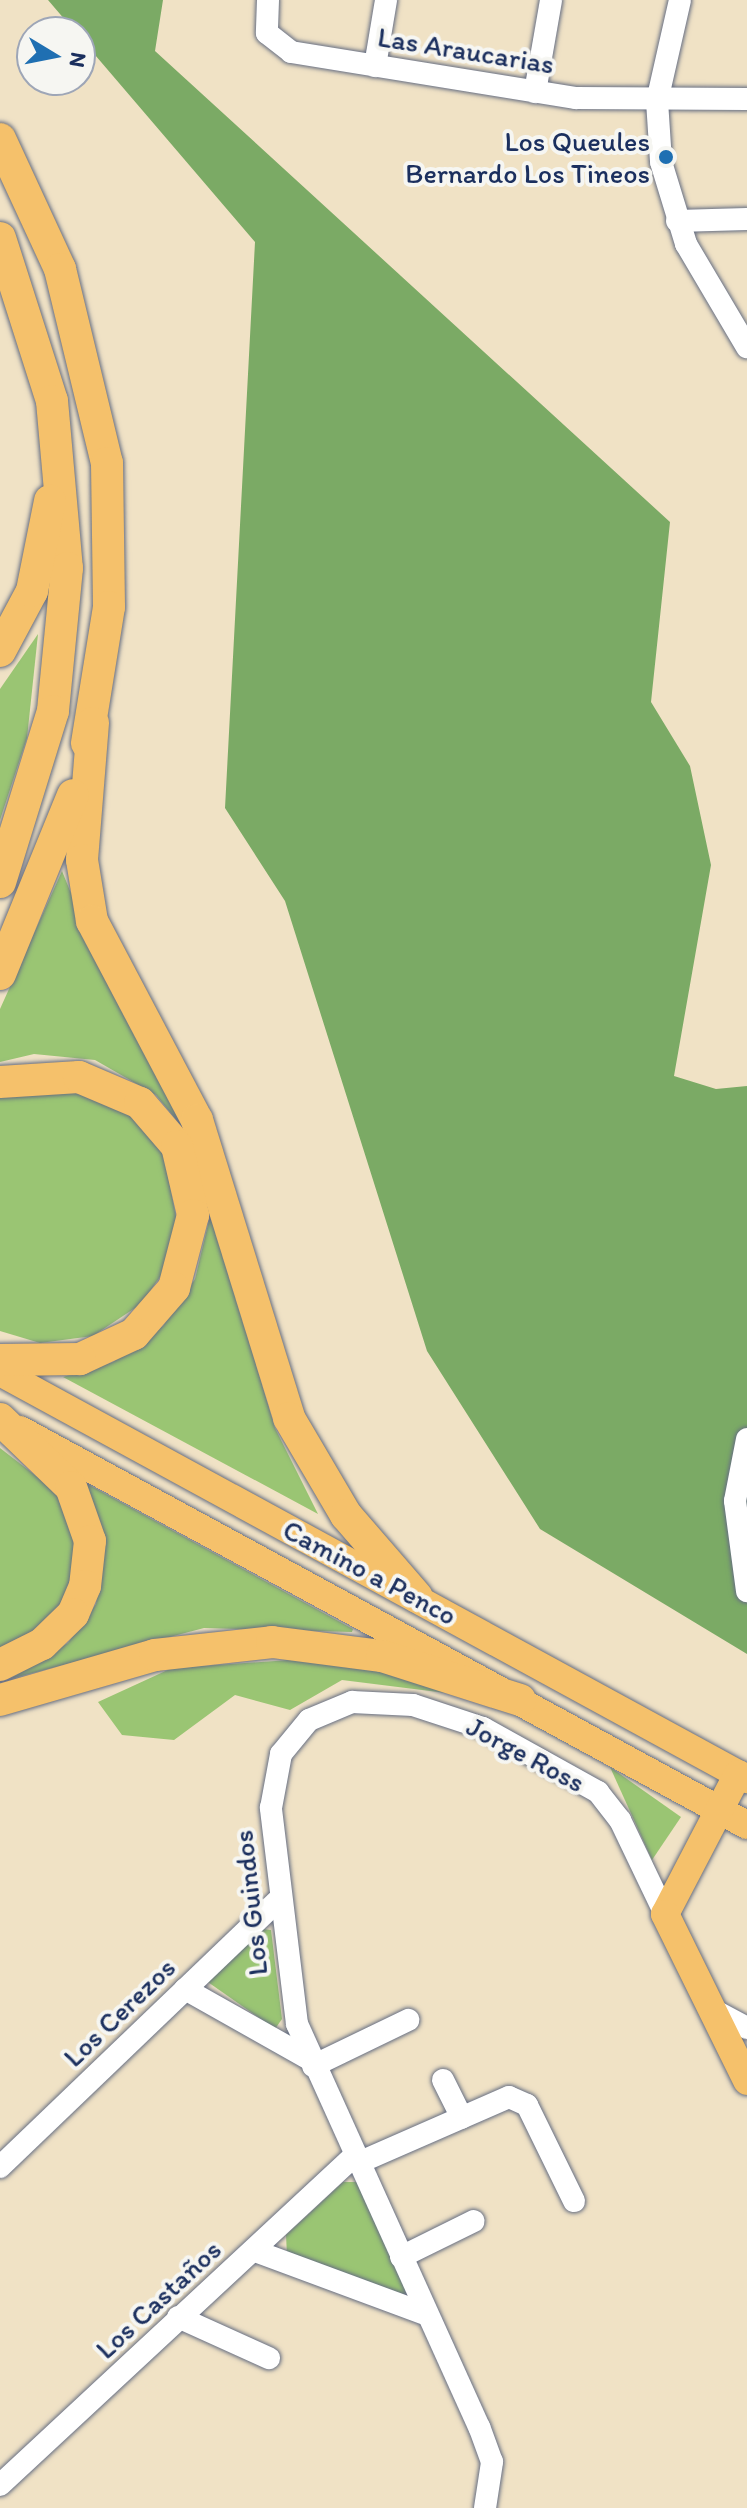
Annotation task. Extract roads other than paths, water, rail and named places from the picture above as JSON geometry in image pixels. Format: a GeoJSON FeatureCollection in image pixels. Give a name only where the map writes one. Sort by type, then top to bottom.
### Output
{"type":"FeatureCollection","features":[{"type":"Feature","properties":{"kind":"highway"},"geometry":{"type":"LineString","coordinates":[[0,139],[74,310],[107,463],[109,607],[93,723],[82,860],[92,921],[197,1120],[289,1418],[346,1515],[417,1597]]}},
{"type":"Feature","properties":{"kind":"highway"},"geometry":{"type":"LineString","coordinates":[[0,238],[52,401],[67,517],[62,653],[43,756],[0,882]]}},
{"type":"Feature","properties":{"kind":"highway"},"geometry":{"type":"LineString","coordinates":[[0,651],[40,568],[50,500],[52,401]]}},
{"type":"Feature","properties":{"kind":"highway"},"geometry":{"type":"LineString","coordinates":[[0,974],[55,848],[93,723]]}},
{"type":"Feature","properties":{"kind":"highway"},"geometry":{"type":"LineString","coordinates":[[0,1082],[79,1077],[140,1103],[177,1146],[193,1215],[174,1288],[134,1334],[80,1359],[0,1360]]}},
{"type":"Feature","properties":{"kind":"highway"},"geometry":{"type":"LineString","coordinates":[[0,1665],[63,1627],[80,1600],[90,1558],[77,1497],[8,1423]]}},
{"type":"Feature","properties":{"kind":"highway"},"geometry":{"type":"LineString","coordinates":[[0,1700],[155,1655],[272,1642],[382,1656],[520,1700]]}},
{"type":"Feature","properties":{"kind":"main road","name":"Camino a Penco"},"geometry":{"type":"LineString","coordinates":[[0,1372],[744,1770]]}},
{"type":"Feature","properties":{"kind":"main road","name":"Camino a Penco"},"geometry":{"type":"LineString","coordinates":[[8,1423],[747,1825]]}},
{"type":"Feature","properties":{"kind":"main road"},"geometry":{"type":"LineString","coordinates":[[665,1914],[719,1810],[744,1770]]}},
{"type":"Feature","properties":{"kind":"main road","name":"Jorge Ross"},"geometry":{"type":"LineString","coordinates":[[665,1914],[747,2081]]}},
{"type":"Feature","properties":{"kind":"street","name":"Las Araucarias"},"geometry":{"type":"LineString","coordinates":[[268,0],[271,40],[291,52],[535,92],[657,101],[747,99]]}},
{"type":"Feature","properties":{"kind":"street"},"geometry":{"type":"LineString","coordinates":[[375,66],[386,0]]}},
{"type":"Feature","properties":{"kind":"street"},"geometry":{"type":"LineString","coordinates":[[535,92],[551,0]]}},
{"type":"Feature","properties":{"kind":"street"},"geometry":{"type":"LineString","coordinates":[[680,0],[657,101],[661,162],[677,221],[747,347]]}},
{"type":"Feature","properties":{"kind":"street"},"geometry":{"type":"LineString","coordinates":[[677,221],[747,219]]}},
{"type":"Feature","properties":{"kind":"street"},"geometry":{"type":"LineString","coordinates":[[747,1439],[735,1515],[747,1591]]}},
{"type":"Feature","properties":{"kind":"street","name":"Jorge Ross"},"geometry":{"type":"LineString","coordinates":[[288,1741],[322,1711],[369,1700],[413,1705],[483,1728],[598,1792],[620,1820],[665,1914]]}},
{"type":"Feature","properties":{"kind":"street","name":"Los Guindos"},"geometry":{"type":"LineString","coordinates":[[288,1741],[271,1795],[288,1983],[311,2062],[492,2462],[485,2508]]}},
{"type":"Feature","properties":{"kind":"street","name":"Los Cerezos"},"geometry":{"type":"LineString","coordinates":[[0,2167],[279,1899]]}},
{"type":"Feature","properties":{"kind":"street","name":"Los Guindos"},"geometry":{"type":"LineString","coordinates":[[185,1989],[311,2062]]}},
{"type":"Feature","properties":{"kind":"street"},"geometry":{"type":"LineString","coordinates":[[715,2011],[747,2028]]}},
{"type":"Feature","properties":{"kind":"street"},"geometry":{"type":"LineString","coordinates":[[311,2062],[408,2020]]}},
{"type":"Feature","properties":{"kind":"street"},"geometry":{"type":"LineString","coordinates":[[443,2080],[462,2118]]}},
{"type":"Feature","properties":{"kind":"street"},"geometry":{"type":"LineString","coordinates":[[357,2159],[509,2097],[527,2105],[574,2201]]}},
{"type":"Feature","properties":{"kind":"street","name":"Los Castaños"},"geometry":{"type":"LineString","coordinates":[[0,2485],[178,2317],[357,2159]]}},
{"type":"Feature","properties":{"kind":"street"},"geometry":{"type":"LineString","coordinates":[[401,2257],[474,2221]]}},
{"type":"Feature","properties":{"kind":"street"},"geometry":{"type":"LineString","coordinates":[[255,2251],[428,2315]]}},
{"type":"Feature","properties":{"kind":"street"},"geometry":{"type":"LineString","coordinates":[[178,2317],[269,2358]]}},
{"type":"Feature","properties":{"kind":"place","name":"Los Queules Bernardo Los Tineos"},"geometry":{"type":"Point","coordinates":[666,157]}}]}
